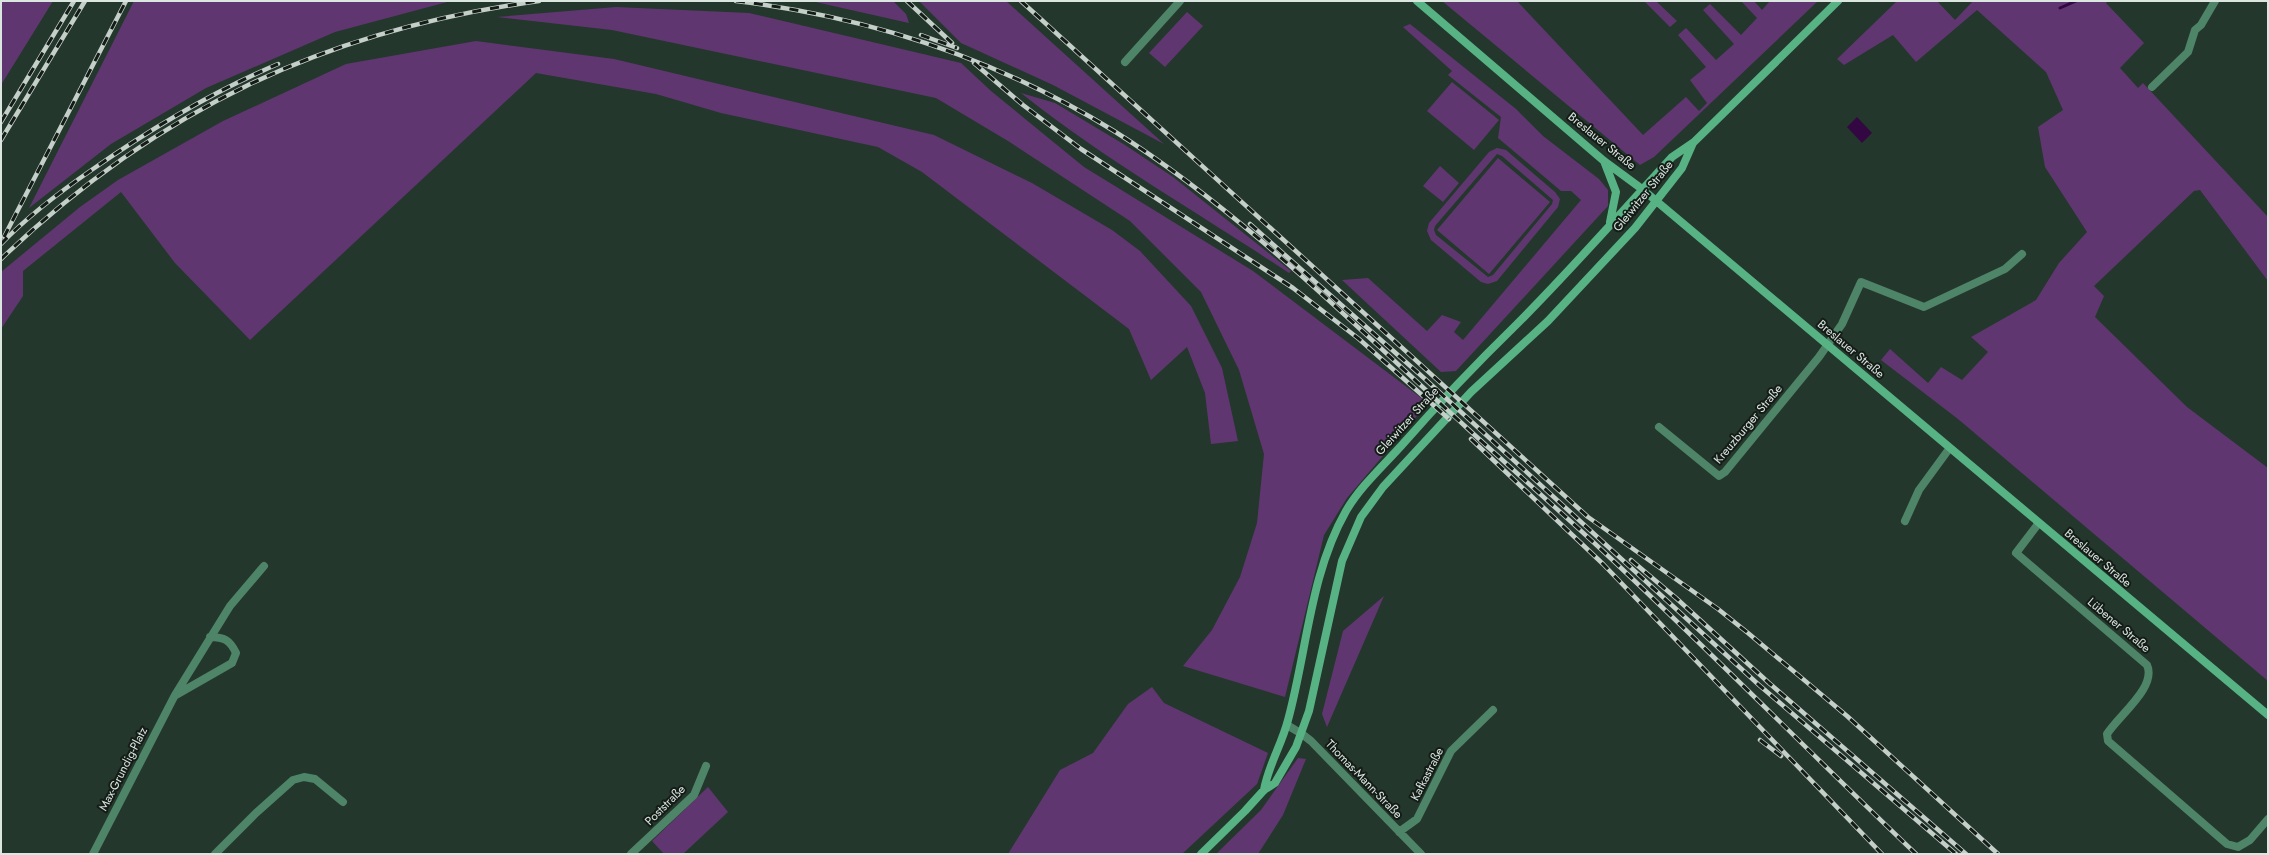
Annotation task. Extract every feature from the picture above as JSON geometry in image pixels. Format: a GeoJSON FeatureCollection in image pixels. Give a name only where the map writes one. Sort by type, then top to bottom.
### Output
{"type":"FeatureCollection","features":[{"type":"Feature","properties":{"kind":"main road","name":"Breslauer Straße"},"geometry":{"type":"LineString","coordinates":[[1417,1],[1604,161],[1657,201],[2038,524],[2268,715]]}},
{"type":"Feature","properties":{"kind":"main road","name":"Gleiwitzer Straße"},"geometry":{"type":"LineString","coordinates":[[1264,790],[1266,777],[1287,725],[1321,574],[1333,538],[1351,504],[1368,481],[1443,399],[1672,157],[1694,142],[1838,1]]}},
{"type":"Feature","properties":{"kind":"main road","name":"Gleiwitzer Straße"},"geometry":{"type":"LineString","coordinates":[[1201,854],[1246,812],[1264,790],[1275,784],[1302,734],[1311,704],[1342,561],[1350,539],[1365,511],[1383,487],[1458,405],[1548,321],[1657,201],[1682,168],[1694,142]]}},
{"type":"Feature","properties":{"kind":"main road"},"geometry":{"type":"LineString","coordinates":[[1604,161],[1617,195],[1610,224]]}},
{"type":"Feature","properties":{"kind":"street"},"geometry":{"type":"LineString","coordinates":[[1125,62],[1180,1]]}},
{"type":"Feature","properties":{"kind":"street"},"geometry":{"type":"LineString","coordinates":[[2152,87],[2188,52],[2195,30],[2202,25],[2215,1]]}},
{"type":"Feature","properties":{"kind":"street"},"geometry":{"type":"LineString","coordinates":[[1828,345],[1845,318],[1861,282],[1924,307],[2005,269],[2022,254]]}},
{"type":"Feature","properties":{"kind":"street","name":"Kreuzburger Straße"},"geometry":{"type":"LineString","coordinates":[[1659,427],[1719,476],[1725,472],[1828,345]]}},
{"type":"Feature","properties":{"kind":"street"},"geometry":{"type":"LineString","coordinates":[[1905,521],[1919,490],[1949,449]]}},
{"type":"Feature","properties":{"kind":"street","name":"Lübener Straße"},"geometry":{"type":"LineString","coordinates":[[2038,524],[2016,553],[2147,665],[2150,672],[2147,686],[2107,734],[2108,741],[2228,844],[2238,847],[2250,840],[2268,819]]}},
{"type":"Feature","properties":{"kind":"street","name":"Max-Grundig-Platz"},"geometry":{"type":"LineString","coordinates":[[93,854],[175,695],[230,606],[264,566]]}},
{"type":"Feature","properties":{"kind":"street"},"geometry":{"type":"LineString","coordinates":[[175,695],[232,663],[236,653],[232,643],[223,637],[210,637]]}},
{"type":"Feature","properties":{"kind":"street","name":"Kafkastraße"},"geometry":{"type":"LineString","coordinates":[[1399,832],[1417,819],[1442,765],[1451,751],[1493,710]]}},
{"type":"Feature","properties":{"kind":"street","name":"Thomas-Mann-Straße"},"geometry":{"type":"LineString","coordinates":[[1287,725],[1302,734],[1421,854]]}},
{"type":"Feature","properties":{"kind":"street","name":"Poststraße"},"geometry":{"type":"LineString","coordinates":[[631,854],[694,795],[706,766]]}},
{"type":"Feature","properties":{"kind":"street"},"geometry":{"type":"LineString","coordinates":[[215,854],[256,813],[294,780],[304,777],[315,779],[343,802]]}},
{"type":"Feature","properties":{"kind":"shaded area"},"geometry":{"type":"Polygon","coordinates":[[[1,1],[53,1],[1,85],[1,1]]]}},
{"type":"Feature","properties":{"kind":"shaded area"},"geometry":{"type":"Polygon","coordinates":[[[134,1],[451,1],[335,32],[206,88],[111,144],[29,208],[134,1]]]}},
{"type":"Feature","properties":{"kind":"shaded area"},"geometry":{"type":"Polygon","coordinates":[[[811,1],[893,1],[906,14],[909,23],[811,1]]]}},
{"type":"Feature","properties":{"kind":"shaded area"},"geometry":{"type":"Polygon","coordinates":[[[919,1],[1006,1],[1164,144],[1053,85],[961,43],[919,1]]]}},
{"type":"Feature","properties":{"kind":"shaded area"},"geometry":{"type":"Polygon","coordinates":[[[1442,1],[1517,1],[1643,135],[1686,97],[1699,111],[1707,103],[1690,80],[1706,67],[1678,35],[1686,28],[1716,60],[1734,44],[1703,10],[1710,4],[1741,35],[1757,18],[1741,1],[1754,1],[1762,10],[1770,1],[1818,1],[1654,157],[1640,165],[1442,1]]]}},
{"type":"Feature","properties":{"kind":"shaded area"},"geometry":{"type":"Polygon","coordinates":[[[1644,1],[1656,1],[1677,21],[1670,27],[1644,1]]]}},
{"type":"Feature","properties":{"kind":"shaded area"},"geometry":{"type":"Polygon","coordinates":[[[1897,1],[1937,1],[1955,20],[1973,1],[2108,1],[2106,3],[2144,43],[2120,68],[2138,88],[2143,83],[2268,217],[2268,281],[2200,190],[2194,191],[2094,286],[2104,296],[2095,317],[2187,407],[2268,468],[2268,681],[1958,419],[1881,360],[1890,349],[1928,383],[1941,367],[1962,380],[1988,352],[1971,337],[2036,300],[2059,263],[2087,232],[2045,167],[2038,127],[2063,110],[2046,72],[1977,10],[1916,62],[1893,35],[1844,65],[1837,59],[1897,1]]]}},
{"type":"Feature","properties":{"kind":"shaded area"},"geometry":{"type":"Polygon","coordinates":[[[616,7],[749,13],[961,63],[991,91],[1084,167],[1253,271],[1428,403],[1347,498],[1324,535],[1285,697],[1183,666],[1212,630],[1240,577],[1257,523],[1264,454],[1239,370],[1201,292],[1130,221],[1008,141],[936,98],[612,30],[497,17],[616,7]]]}},
{"type":"Feature","properties":{"kind":"shaded area"},"geometry":{"type":"Polygon","coordinates":[[[1187,12],[1203,26],[1165,67],[1149,53],[1187,12]]]}},
{"type":"Feature","properties":{"kind":"shaded area"},"geometry":{"type":"Polygon","coordinates":[[[1410,24],[1516,109],[1543,136],[1599,179],[1608,190],[1608,206],[1456,371],[1441,372],[1342,280],[1368,278],[1427,331],[1442,315],[1461,322],[1454,332],[1463,340],[1581,200],[1571,191],[1561,191],[1498,138],[1501,117],[1448,75],[1452,71],[1403,27],[1410,24]]]}},
{"type":"Feature","properties":{"kind":"shaded area"},"geometry":{"type":"Polygon","coordinates":[[[476,41],[614,59],[934,135],[1032,183],[1112,230],[1140,251],[1191,306],[1222,368],[1238,441],[1211,444],[1205,393],[1187,347],[1151,380],[1129,329],[922,172],[878,147],[721,113],[656,94],[536,73],[250,340],[175,263],[121,192],[23,271],[23,296],[1,329],[1,272],[80,207],[118,180],[223,121],[346,64],[476,41]]]}},
{"type":"Feature","properties":{"kind":"shaded area"},"geometry":{"type":"Polygon","coordinates":[[[1452,82],[1499,120],[1474,150],[1427,111],[1452,82]]]}},
{"type":"Feature","properties":{"kind":"shaded area"},"geometry":{"type":"Polygon","coordinates":[[[1021,93],[1055,103],[1125,145],[1173,177],[1291,271],[1289,273],[1119,164],[1053,118],[1021,93]]]}},
{"type":"Feature","properties":{"kind":"shaded area"},"geometry":{"type":"Polygon","coordinates":[[[1857,117],[1872,133],[1862,143],[1847,127],[1857,117]]]}},
{"type":"Feature","properties":{"kind":"shaded area"},"geometry":{"type":"Polygon","coordinates":[[[1497,148],[1506,150],[1555,192],[1560,199],[1558,207],[1497,281],[1488,284],[1481,282],[1431,240],[1427,231],[1429,223],[1489,152],[1497,148]],[[1497,154],[1435,226],[1434,230],[1436,235],[1488,277],[1493,275],[1552,204],[1553,200],[1502,156],[1497,154]]]}},
{"type":"Feature","properties":{"kind":"shaded area"},"geometry":{"type":"Polygon","coordinates":[[[1498,158],[1550,202],[1489,274],[1437,230],[1498,158]]]}},
{"type":"Feature","properties":{"kind":"shaded area"},"geometry":{"type":"Polygon","coordinates":[[[1440,166],[1459,183],[1443,202],[1423,186],[1440,166]]]}},
{"type":"Feature","properties":{"kind":"shaded area"},"geometry":{"type":"Polygon","coordinates":[[[1384,596],[1327,727],[1322,714],[1343,631],[1384,596]]]}},
{"type":"Feature","properties":{"kind":"shaded area"},"geometry":{"type":"Polygon","coordinates":[[[1152,687],[1164,703],[1268,753],[1257,784],[1182,854],[1008,854],[1060,770],[1093,753],[1128,704],[1152,687]]]}},
{"type":"Feature","properties":{"kind":"shaded area"},"geometry":{"type":"Polygon","coordinates":[[[1298,758],[1306,759],[1283,815],[1258,854],[1216,854],[1261,810],[1298,758]]]}},
{"type":"Feature","properties":{"kind":"shaded area"},"geometry":{"type":"Polygon","coordinates":[[[708,787],[728,812],[683,854],[664,854],[652,841],[708,787]]]}},
{"type":"Feature","properties":{"kind":"waterway"},"geometry":{"type":"LineString","coordinates":[[2060,8],[2076,1]]}},
{"type":"Feature","properties":{"kind":"railway"},"geometry":{"type":"LineString","coordinates":[[1,122],[74,1]]}},
{"type":"Feature","properties":{"kind":"railway"},"geometry":{"type":"LineString","coordinates":[[1,140],[85,1]]}},
{"type":"Feature","properties":{"kind":"railway"},"geometry":{"type":"LineString","coordinates":[[4,237],[126,1]]}},
{"type":"Feature","properties":{"kind":"railway"},"geometry":{"type":"LineString","coordinates":[[1,259],[60,206],[121,160],[183,120],[248,85],[316,56],[387,33],[461,14],[539,1]]}},
{"type":"Feature","properties":{"kind":"railway"},"geometry":{"type":"LineString","coordinates":[[736,1],[786,8],[835,18],[884,30],[932,45],[1025,83],[1070,106],[1114,131],[1162,163],[1253,234],[1297,272],[1588,537],[1645,590],[1916,854]]}},
{"type":"Feature","properties":{"kind":"railway"},"geometry":{"type":"LineString","coordinates":[[907,1],[952,43]]}},
{"type":"Feature","properties":{"kind":"railway"},"geometry":{"type":"LineString","coordinates":[[1021,1],[1588,517],[1718,609],[1748,633],[1847,716],[1998,854]]}},
{"type":"Feature","properties":{"kind":"railway"},"geometry":{"type":"LineString","coordinates":[[921,35],[957,48]]}},
{"type":"Feature","properties":{"kind":"railway"},"geometry":{"type":"LineString","coordinates":[[974,63],[1023,105],[1081,149],[1293,288],[1359,339],[1449,419]]}},
{"type":"Feature","properties":{"kind":"railway"},"geometry":{"type":"LineString","coordinates":[[1,244],[22,224],[57,195],[138,139],[230,86],[278,64]]}},
{"type":"Feature","properties":{"kind":"railway"},"geometry":{"type":"LineString","coordinates":[[1250,224],[1425,379],[1759,685],[1956,854]]}},
{"type":"Feature","properties":{"kind":"railway"},"geometry":{"type":"LineString","coordinates":[[1471,439],[1603,564],[1882,854]]}},
{"type":"Feature","properties":{"kind":"railway"},"geometry":{"type":"LineString","coordinates":[[1631,560],[1676,598],[1769,683],[1966,854]]}},
{"type":"Feature","properties":{"kind":"railway"},"geometry":{"type":"LineString","coordinates":[[1760,740],[1781,756]]}}]}
